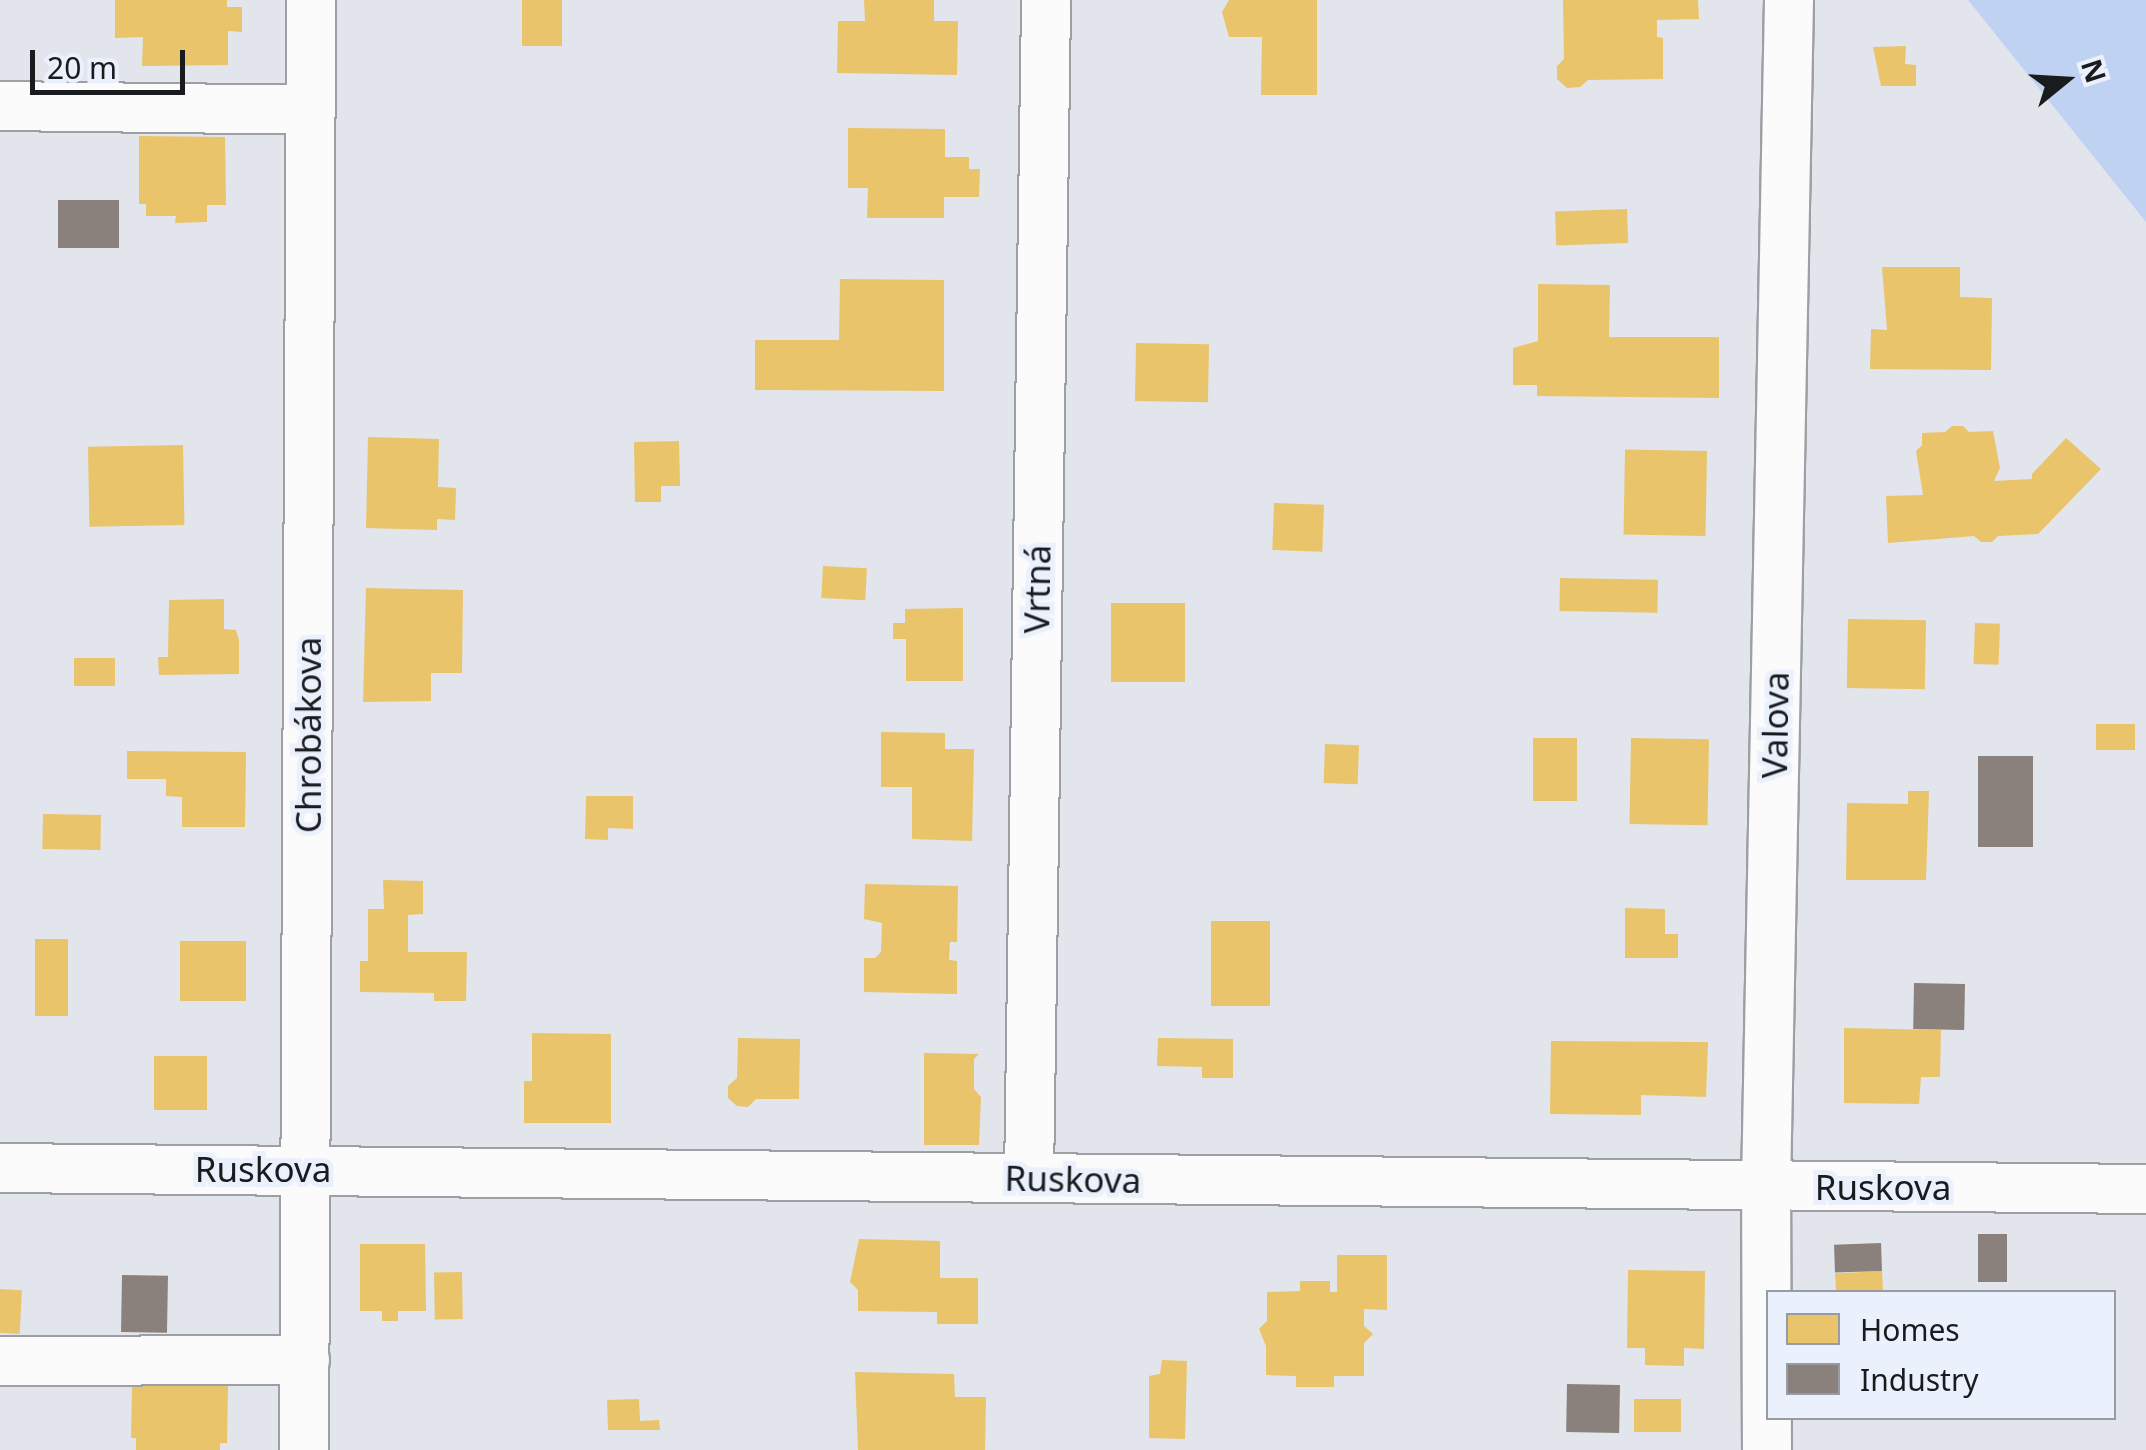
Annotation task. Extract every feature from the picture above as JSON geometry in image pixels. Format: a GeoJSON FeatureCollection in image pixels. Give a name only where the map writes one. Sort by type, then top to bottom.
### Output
{"type":"FeatureCollection","features":[{"type":"Feature","properties":{"kind":"street","name":"Chrobákova"},"geometry":{"type":"LineString","coordinates":[[304,1450],[311,0]]}},
{"type":"Feature","properties":{"kind":"street","name":"Vrtná"},"geometry":{"type":"LineString","coordinates":[[1029,1178],[1046,0]]}},
{"type":"Feature","properties":{"kind":"street","name":"Valova"},"geometry":{"type":"LineString","coordinates":[[1766,1450],[1766,1186],[1790,0]]}},
{"type":"Feature","properties":{"kind":"street"},"geometry":{"type":"LineString","coordinates":[[0,106],[310,110]]}},
{"type":"Feature","properties":{"kind":"street","name":"Ruskova"},"geometry":{"type":"LineString","coordinates":[[0,1168],[2146,1189]]}},
{"type":"Feature","properties":{"kind":"street"},"geometry":{"type":"LineString","coordinates":[[0,1362],[305,1360]]}},
{"type":"Feature","properties":{"kind":"shaded area"},"geometry":{"type":"Polygon","coordinates":[[[1968,0],[2146,0],[2146,222],[1968,0]]]}},
{"type":"Feature","properties":{"kind":"building: Homes"},"geometry":{"type":"Polygon","coordinates":[[[115,0],[227,0],[227,7],[242,7],[242,32],[228,31],[228,65],[142,66],[143,37],[115,38],[115,0]]]}},
{"type":"Feature","properties":{"kind":"building: Homes"},"geometry":{"type":"Polygon","coordinates":[[[522,0],[562,0],[562,46],[522,46],[522,0]]]}},
{"type":"Feature","properties":{"kind":"building: Homes"},"geometry":{"type":"Polygon","coordinates":[[[864,0],[934,0],[934,21],[958,21],[957,75],[837,73],[838,21],[865,21],[864,0]]]}},
{"type":"Feature","properties":{"kind":"building: Homes"},"geometry":{"type":"Polygon","coordinates":[[[1229,0],[1317,0],[1317,95],[1261,95],[1262,37],[1229,37],[1222,12],[1229,0]]]}},
{"type":"Feature","properties":{"kind":"building: Homes"},"geometry":{"type":"Polygon","coordinates":[[[1563,0],[1698,0],[1699,19],[1657,20],[1657,37],[1663,38],[1663,79],[1588,80],[1580,87],[1567,88],[1557,79],[1557,66],[1564,59],[1563,0]]]}},
{"type":"Feature","properties":{"kind":"building: Homes"},"geometry":{"type":"Polygon","coordinates":[[[1906,46],[1905,64],[1916,65],[1916,86],[1881,86],[1873,47],[1906,46]]]}},
{"type":"Feature","properties":{"kind":"building: Homes"},"geometry":{"type":"Polygon","coordinates":[[[848,128],[945,129],[945,157],[969,157],[969,169],[980,169],[979,197],[944,197],[944,218],[867,218],[868,188],[848,188],[848,128]]]}},
{"type":"Feature","properties":{"kind":"building: Homes"},"geometry":{"type":"Polygon","coordinates":[[[139,136],[225,137],[226,205],[207,205],[207,222],[175,223],[176,216],[146,216],[146,204],[139,204],[139,136]]]}},
{"type":"Feature","properties":{"kind":"building: Homes"},"geometry":{"type":"Polygon","coordinates":[[[1627,209],[1628,243],[1556,245],[1555,212],[1627,209]]]}},
{"type":"Feature","properties":{"kind":"building: Homes"},"geometry":{"type":"Polygon","coordinates":[[[1882,267],[1960,267],[1960,297],[1992,298],[1991,370],[1870,369],[1871,329],[1887,330],[1882,267]]]}},
{"type":"Feature","properties":{"kind":"building: Homes"},"geometry":{"type":"Polygon","coordinates":[[[840,279],[944,280],[944,391],[755,390],[755,340],[839,340],[840,279]]]}},
{"type":"Feature","properties":{"kind":"building: Homes"},"geometry":{"type":"Polygon","coordinates":[[[1538,284],[1610,285],[1609,337],[1719,337],[1719,398],[1537,396],[1537,385],[1513,385],[1513,348],[1538,341],[1538,284]]]}},
{"type":"Feature","properties":{"kind":"building: Homes"},"geometry":{"type":"Polygon","coordinates":[[[1136,343],[1209,344],[1208,402],[1135,401],[1136,343]]]}},
{"type":"Feature","properties":{"kind":"building: Homes"},"geometry":{"type":"Polygon","coordinates":[[[1952,426],[1963,426],[1969,432],[1993,431],[2000,468],[1994,481],[2032,479],[2032,474],[2066,438],[2101,469],[2038,534],[1998,536],[1992,542],[1981,542],[1974,536],[1888,543],[1886,496],[1923,495],[1916,451],[1922,445],[1922,433],[1945,432],[1952,426]]]}},
{"type":"Feature","properties":{"kind":"building: Homes"},"geometry":{"type":"Polygon","coordinates":[[[368,437],[439,439],[438,487],[456,488],[455,520],[437,519],[437,530],[366,528],[368,437]]]}},
{"type":"Feature","properties":{"kind":"building: Homes"},"geometry":{"type":"Polygon","coordinates":[[[679,441],[680,486],[661,486],[661,502],[635,502],[634,442],[679,441]]]}},
{"type":"Feature","properties":{"kind":"building: Homes"},"geometry":{"type":"Polygon","coordinates":[[[183,445],[184,525],[89,527],[88,447],[183,445]]]}},
{"type":"Feature","properties":{"kind":"building: Homes"},"geometry":{"type":"Polygon","coordinates":[[[1625,450],[1707,451],[1706,536],[1624,535],[1625,450]]]}},
{"type":"Feature","properties":{"kind":"building: Homes"},"geometry":{"type":"Polygon","coordinates":[[[1274,503],[1324,505],[1322,552],[1272,550],[1274,503]]]}},
{"type":"Feature","properties":{"kind":"building: Homes"},"geometry":{"type":"Polygon","coordinates":[[[823,566],[867,568],[865,600],[821,598],[823,566]]]}},
{"type":"Feature","properties":{"kind":"building: Homes"},"geometry":{"type":"Polygon","coordinates":[[[1560,578],[1658,580],[1657,613],[1559,611],[1560,578]]]}},
{"type":"Feature","properties":{"kind":"building: Homes"},"geometry":{"type":"Polygon","coordinates":[[[366,588],[463,590],[462,673],[431,673],[431,701],[363,702],[366,588]]]}},
{"type":"Feature","properties":{"kind":"building: Homes"},"geometry":{"type":"Polygon","coordinates":[[[224,599],[224,629],[236,630],[239,640],[239,674],[159,675],[158,657],[168,657],[169,600],[224,599]]]}},
{"type":"Feature","properties":{"kind":"building: Homes"},"geometry":{"type":"Polygon","coordinates":[[[1111,603],[1185,603],[1185,682],[1111,682],[1111,603]]]}},
{"type":"Feature","properties":{"kind":"building: Homes"},"geometry":{"type":"Polygon","coordinates":[[[963,608],[963,681],[906,681],[906,639],[893,639],[893,623],[905,623],[905,609],[963,608]]]}},
{"type":"Feature","properties":{"kind":"building: Homes"},"geometry":{"type":"Polygon","coordinates":[[[1848,619],[1926,620],[1925,689],[1847,688],[1848,619]]]}},
{"type":"Feature","properties":{"kind":"building: Homes"},"geometry":{"type":"Polygon","coordinates":[[[1975,623],[2000,624],[1999,665],[1974,664],[1975,623]]]}},
{"type":"Feature","properties":{"kind":"building: Homes"},"geometry":{"type":"Polygon","coordinates":[[[74,658],[115,658],[115,686],[74,686],[74,658]]]}},
{"type":"Feature","properties":{"kind":"building: Homes"},"geometry":{"type":"Polygon","coordinates":[[[2096,724],[2135,724],[2135,750],[2096,750],[2096,724]]]}},
{"type":"Feature","properties":{"kind":"building: Homes"},"geometry":{"type":"Polygon","coordinates":[[[881,732],[945,733],[945,749],[974,749],[972,841],[912,839],[912,787],[881,787],[881,732]]]}},
{"type":"Feature","properties":{"kind":"building: Homes"},"geometry":{"type":"Polygon","coordinates":[[[1533,738],[1577,738],[1577,801],[1533,801],[1533,738]]]}},
{"type":"Feature","properties":{"kind":"building: Homes"},"geometry":{"type":"Polygon","coordinates":[[[1631,738],[1709,739],[1707,825],[1629,824],[1631,738]]]}},
{"type":"Feature","properties":{"kind":"building: Homes"},"geometry":{"type":"Polygon","coordinates":[[[1325,744],[1359,745],[1358,784],[1324,783],[1325,744]]]}},
{"type":"Feature","properties":{"kind":"building: Homes"},"geometry":{"type":"Polygon","coordinates":[[[127,751],[246,752],[245,827],[182,827],[182,797],[166,796],[166,779],[127,779],[127,751]]]}},
{"type":"Feature","properties":{"kind":"building: Homes"},"geometry":{"type":"Polygon","coordinates":[[[1908,791],[1929,791],[1926,880],[1846,880],[1847,803],[1908,804],[1908,791]]]}},
{"type":"Feature","properties":{"kind":"building: Homes"},"geometry":{"type":"Polygon","coordinates":[[[586,796],[633,796],[633,829],[608,828],[608,840],[585,839],[586,796]]]}},
{"type":"Feature","properties":{"kind":"building: Homes"},"geometry":{"type":"Polygon","coordinates":[[[43,814],[101,815],[100,850],[42,849],[43,814]]]}},
{"type":"Feature","properties":{"kind":"building: Homes"},"geometry":{"type":"Polygon","coordinates":[[[383,880],[423,881],[423,914],[408,915],[408,952],[467,952],[466,1001],[434,1001],[434,993],[360,992],[360,961],[368,961],[368,909],[384,909],[383,880]]]}},
{"type":"Feature","properties":{"kind":"building: Homes"},"geometry":{"type":"Polygon","coordinates":[[[865,884],[958,886],[957,942],[950,942],[949,960],[957,961],[957,994],[864,992],[864,958],[875,958],[881,952],[882,923],[864,919],[865,884]]]}},
{"type":"Feature","properties":{"kind":"building: Homes"},"geometry":{"type":"Polygon","coordinates":[[[1625,908],[1665,909],[1665,934],[1678,934],[1678,958],[1625,958],[1625,908]]]}},
{"type":"Feature","properties":{"kind":"building: Homes"},"geometry":{"type":"Polygon","coordinates":[[[1211,921],[1270,921],[1270,1006],[1211,1006],[1211,921]]]}},
{"type":"Feature","properties":{"kind":"building: Homes"},"geometry":{"type":"Polygon","coordinates":[[[35,939],[68,939],[68,1016],[35,1016],[35,939]]]}},
{"type":"Feature","properties":{"kind":"building: Homes"},"geometry":{"type":"Polygon","coordinates":[[[180,941],[246,941],[246,1001],[180,1001],[180,941]]]}},
{"type":"Feature","properties":{"kind":"building: Homes"},"geometry":{"type":"Polygon","coordinates":[[[1844,1028],[1941,1030],[1940,1077],[1921,1077],[1919,1104],[1844,1103],[1844,1028]]]}},
{"type":"Feature","properties":{"kind":"building: Homes"},"geometry":{"type":"Polygon","coordinates":[[[532,1033],[611,1034],[611,1123],[524,1123],[524,1081],[532,1081],[532,1033]]]}},
{"type":"Feature","properties":{"kind":"building: Homes"},"geometry":{"type":"Polygon","coordinates":[[[738,1038],[800,1039],[799,1099],[756,1099],[748,1107],[737,1106],[728,1098],[728,1086],[737,1078],[738,1038]]]}},
{"type":"Feature","properties":{"kind":"building: Homes"},"geometry":{"type":"Polygon","coordinates":[[[1158,1038],[1233,1039],[1233,1078],[1202,1078],[1202,1067],[1157,1066],[1158,1038]]]}},
{"type":"Feature","properties":{"kind":"building: Homes"},"geometry":{"type":"Polygon","coordinates":[[[1551,1041],[1708,1042],[1706,1097],[1641,1095],[1641,1115],[1550,1114],[1551,1041]]]}},
{"type":"Feature","properties":{"kind":"building: Homes"},"geometry":{"type":"Polygon","coordinates":[[[924,1053],[979,1054],[974,1059],[974,1089],[981,1097],[979,1145],[924,1145],[924,1053]]]}},
{"type":"Feature","properties":{"kind":"building: Homes"},"geometry":{"type":"Polygon","coordinates":[[[154,1056],[207,1056],[207,1110],[154,1110],[154,1056]]]}},
{"type":"Feature","properties":{"kind":"building: Homes"},"geometry":{"type":"Polygon","coordinates":[[[859,1239],[940,1241],[940,1278],[978,1278],[978,1324],[937,1324],[937,1312],[858,1311],[858,1290],[850,1282],[859,1239]]]}},
{"type":"Feature","properties":{"kind":"building: Homes"},"geometry":{"type":"Polygon","coordinates":[[[360,1244],[425,1244],[426,1311],[398,1311],[398,1321],[382,1321],[382,1311],[360,1311],[360,1244]]]}},
{"type":"Feature","properties":{"kind":"building: Homes"},"geometry":{"type":"Polygon","coordinates":[[[1337,1255],[1387,1255],[1387,1310],[1364,1309],[1364,1326],[1373,1334],[1364,1343],[1364,1376],[1334,1376],[1334,1387],[1296,1387],[1296,1376],[1266,1375],[1266,1346],[1259,1329],[1267,1321],[1267,1292],[1300,1291],[1300,1281],[1330,1281],[1330,1292],[1337,1292],[1337,1255]]]}},
{"type":"Feature","properties":{"kind":"building: Homes"},"geometry":{"type":"Polygon","coordinates":[[[1628,1270],[1705,1271],[1704,1349],[1684,1348],[1684,1366],[1645,1365],[1645,1348],[1627,1348],[1628,1270]]]}},
{"type":"Feature","properties":{"kind":"building: Homes"},"geometry":{"type":"Polygon","coordinates":[[[1882,1271],[1883,1290],[1836,1290],[1835,1273],[1882,1271]]]}},
{"type":"Feature","properties":{"kind":"building: Homes"},"geometry":{"type":"Polygon","coordinates":[[[434,1272],[462,1272],[463,1319],[435,1319],[434,1272]]]}},
{"type":"Feature","properties":{"kind":"building: Homes"},"geometry":{"type":"Polygon","coordinates":[[[0,1289],[22,1290],[20,1334],[0,1333],[0,1289]]]}},
{"type":"Feature","properties":{"kind":"building: Homes"},"geometry":{"type":"Polygon","coordinates":[[[1162,1360],[1187,1361],[1185,1439],[1149,1438],[1149,1376],[1160,1374],[1162,1360]]]}},
{"type":"Feature","properties":{"kind":"building: Homes"},"geometry":{"type":"Polygon","coordinates":[[[855,1372],[954,1374],[955,1397],[986,1397],[985,1450],[858,1450],[855,1372]]]}},
{"type":"Feature","properties":{"kind":"building: Homes"},"geometry":{"type":"Polygon","coordinates":[[[132,1385],[228,1386],[227,1443],[220,1443],[220,1450],[136,1450],[136,1438],[131,1438],[132,1385]]]}},
{"type":"Feature","properties":{"kind":"building: Homes"},"geometry":{"type":"Polygon","coordinates":[[[639,1399],[640,1421],[659,1420],[660,1430],[608,1430],[607,1400],[639,1399]]]}},
{"type":"Feature","properties":{"kind":"building: Homes"},"geometry":{"type":"Polygon","coordinates":[[[1634,1399],[1681,1399],[1681,1432],[1634,1432],[1634,1399]]]}},
{"type":"Feature","properties":{"kind":"building: Industry"},"geometry":{"type":"Polygon","coordinates":[[[58,200],[119,200],[119,248],[58,248],[58,200]]]}},
{"type":"Feature","properties":{"kind":"building: Industry"},"geometry":{"type":"Polygon","coordinates":[[[1978,756],[2033,756],[2033,847],[1978,847],[1978,756]]]}},
{"type":"Feature","properties":{"kind":"building: Industry"},"geometry":{"type":"Polygon","coordinates":[[[1914,983],[1965,984],[1964,1030],[1913,1029],[1914,983]]]}},
{"type":"Feature","properties":{"kind":"building: Industry"},"geometry":{"type":"Polygon","coordinates":[[[1978,1234],[2007,1234],[2007,1282],[1978,1282],[1978,1234]]]}},
{"type":"Feature","properties":{"kind":"building: Industry"},"geometry":{"type":"Polygon","coordinates":[[[1881,1243],[1882,1271],[1835,1273],[1834,1245],[1881,1243]]]}},
{"type":"Feature","properties":{"kind":"building: Industry"},"geometry":{"type":"Polygon","coordinates":[[[122,1275],[168,1276],[167,1333],[121,1332],[122,1275]]]}},
{"type":"Feature","properties":{"kind":"building: Industry"},"geometry":{"type":"Polygon","coordinates":[[[1567,1384],[1620,1385],[1619,1433],[1566,1432],[1567,1384]]]}}]}
